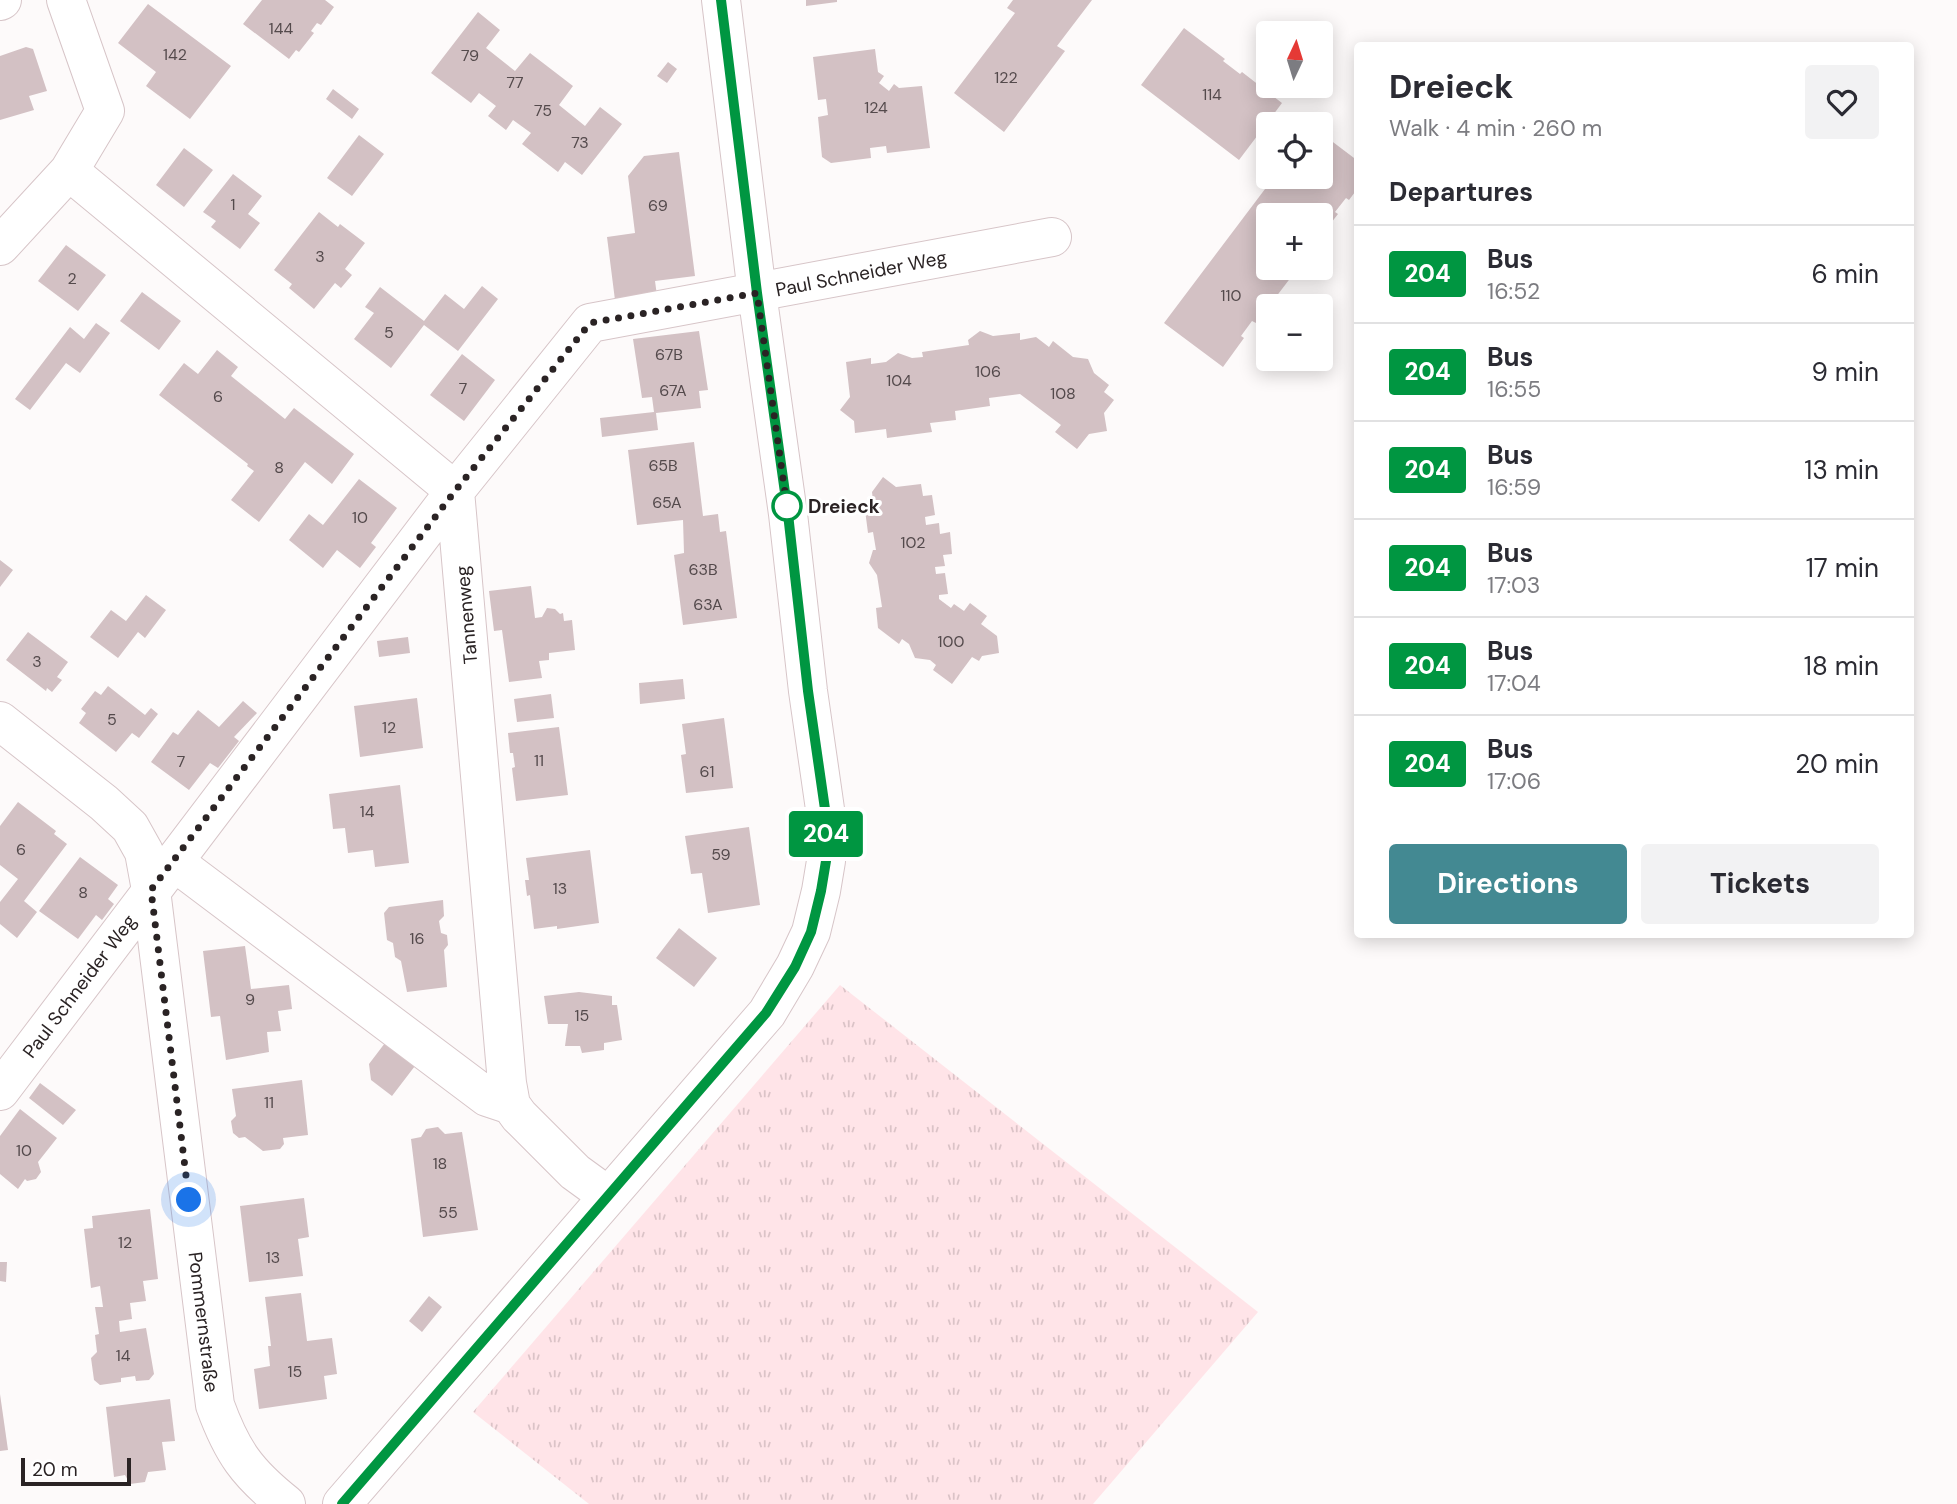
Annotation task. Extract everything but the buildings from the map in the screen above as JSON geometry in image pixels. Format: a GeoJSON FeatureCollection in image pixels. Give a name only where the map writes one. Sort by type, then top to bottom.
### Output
{"type":"FeatureCollection","features":[{"type":"Feature","properties":{"kind":"street"},"geometry":{"type":"LineString","coordinates":[[0,246],[69,171],[105,111],[66,0]]}},
{"type":"Feature","properties":{"kind":"street"},"geometry":{"type":"LineString","coordinates":[[342,1504],[766,1013],[795,967],[811,932],[826,861],[826,816],[721,0]]}},
{"type":"Feature","properties":{"kind":"street"},"geometry":{"type":"LineString","coordinates":[[69,171],[455,491]]}},
{"type":"Feature","properties":{"kind":"street","name":"Paul Schneider Weg"},"geometry":{"type":"LineString","coordinates":[[0,1091],[455,491],[590,323],[1052,237]]}},
{"type":"Feature","properties":{"kind":"street","name":"Tannenweg"},"geometry":{"type":"LineString","coordinates":[[455,491],[511,1105]]}},
{"type":"Feature","properties":{"kind":"street","name":"Pommernstraße"},"geometry":{"type":"LineString","coordinates":[[0,721],[104,803],[130,827],[161,876],[215,1405],[228,1439],[242,1462],[286,1504]]}},
{"type":"Feature","properties":{"kind":"street"},"geometry":{"type":"LineString","coordinates":[[161,876],[189,873],[487,1097],[511,1105],[575,1172],[608,1196]]}},
{"type":"Feature","properties":{"kind":"green space"},"geometry":{"type":"Polygon","coordinates":[[[840,985],[1258,1312],[1093,1504],[589,1504],[473,1412],[840,985]]]}},
{"type":"Feature","properties":{"kind":"bus line","name":"204"},"geometry":{"type":"LineString","coordinates":[[342,1504],[766,1013],[795,967],[811,932],[826,861],[826,816],[721,0]]}},
{"type":"Feature","properties":{"kind":"place","name":"Dreieck"},"geometry":{"type":"Point","coordinates":[787,506]}},
{"type":"Feature","properties":{"kind":"route"},"geometry":{"type":"LineString","coordinates":[[189,1200],[151,890],[455,491],[590,323],[757,293],[788,514],[787,506]]}}]}
